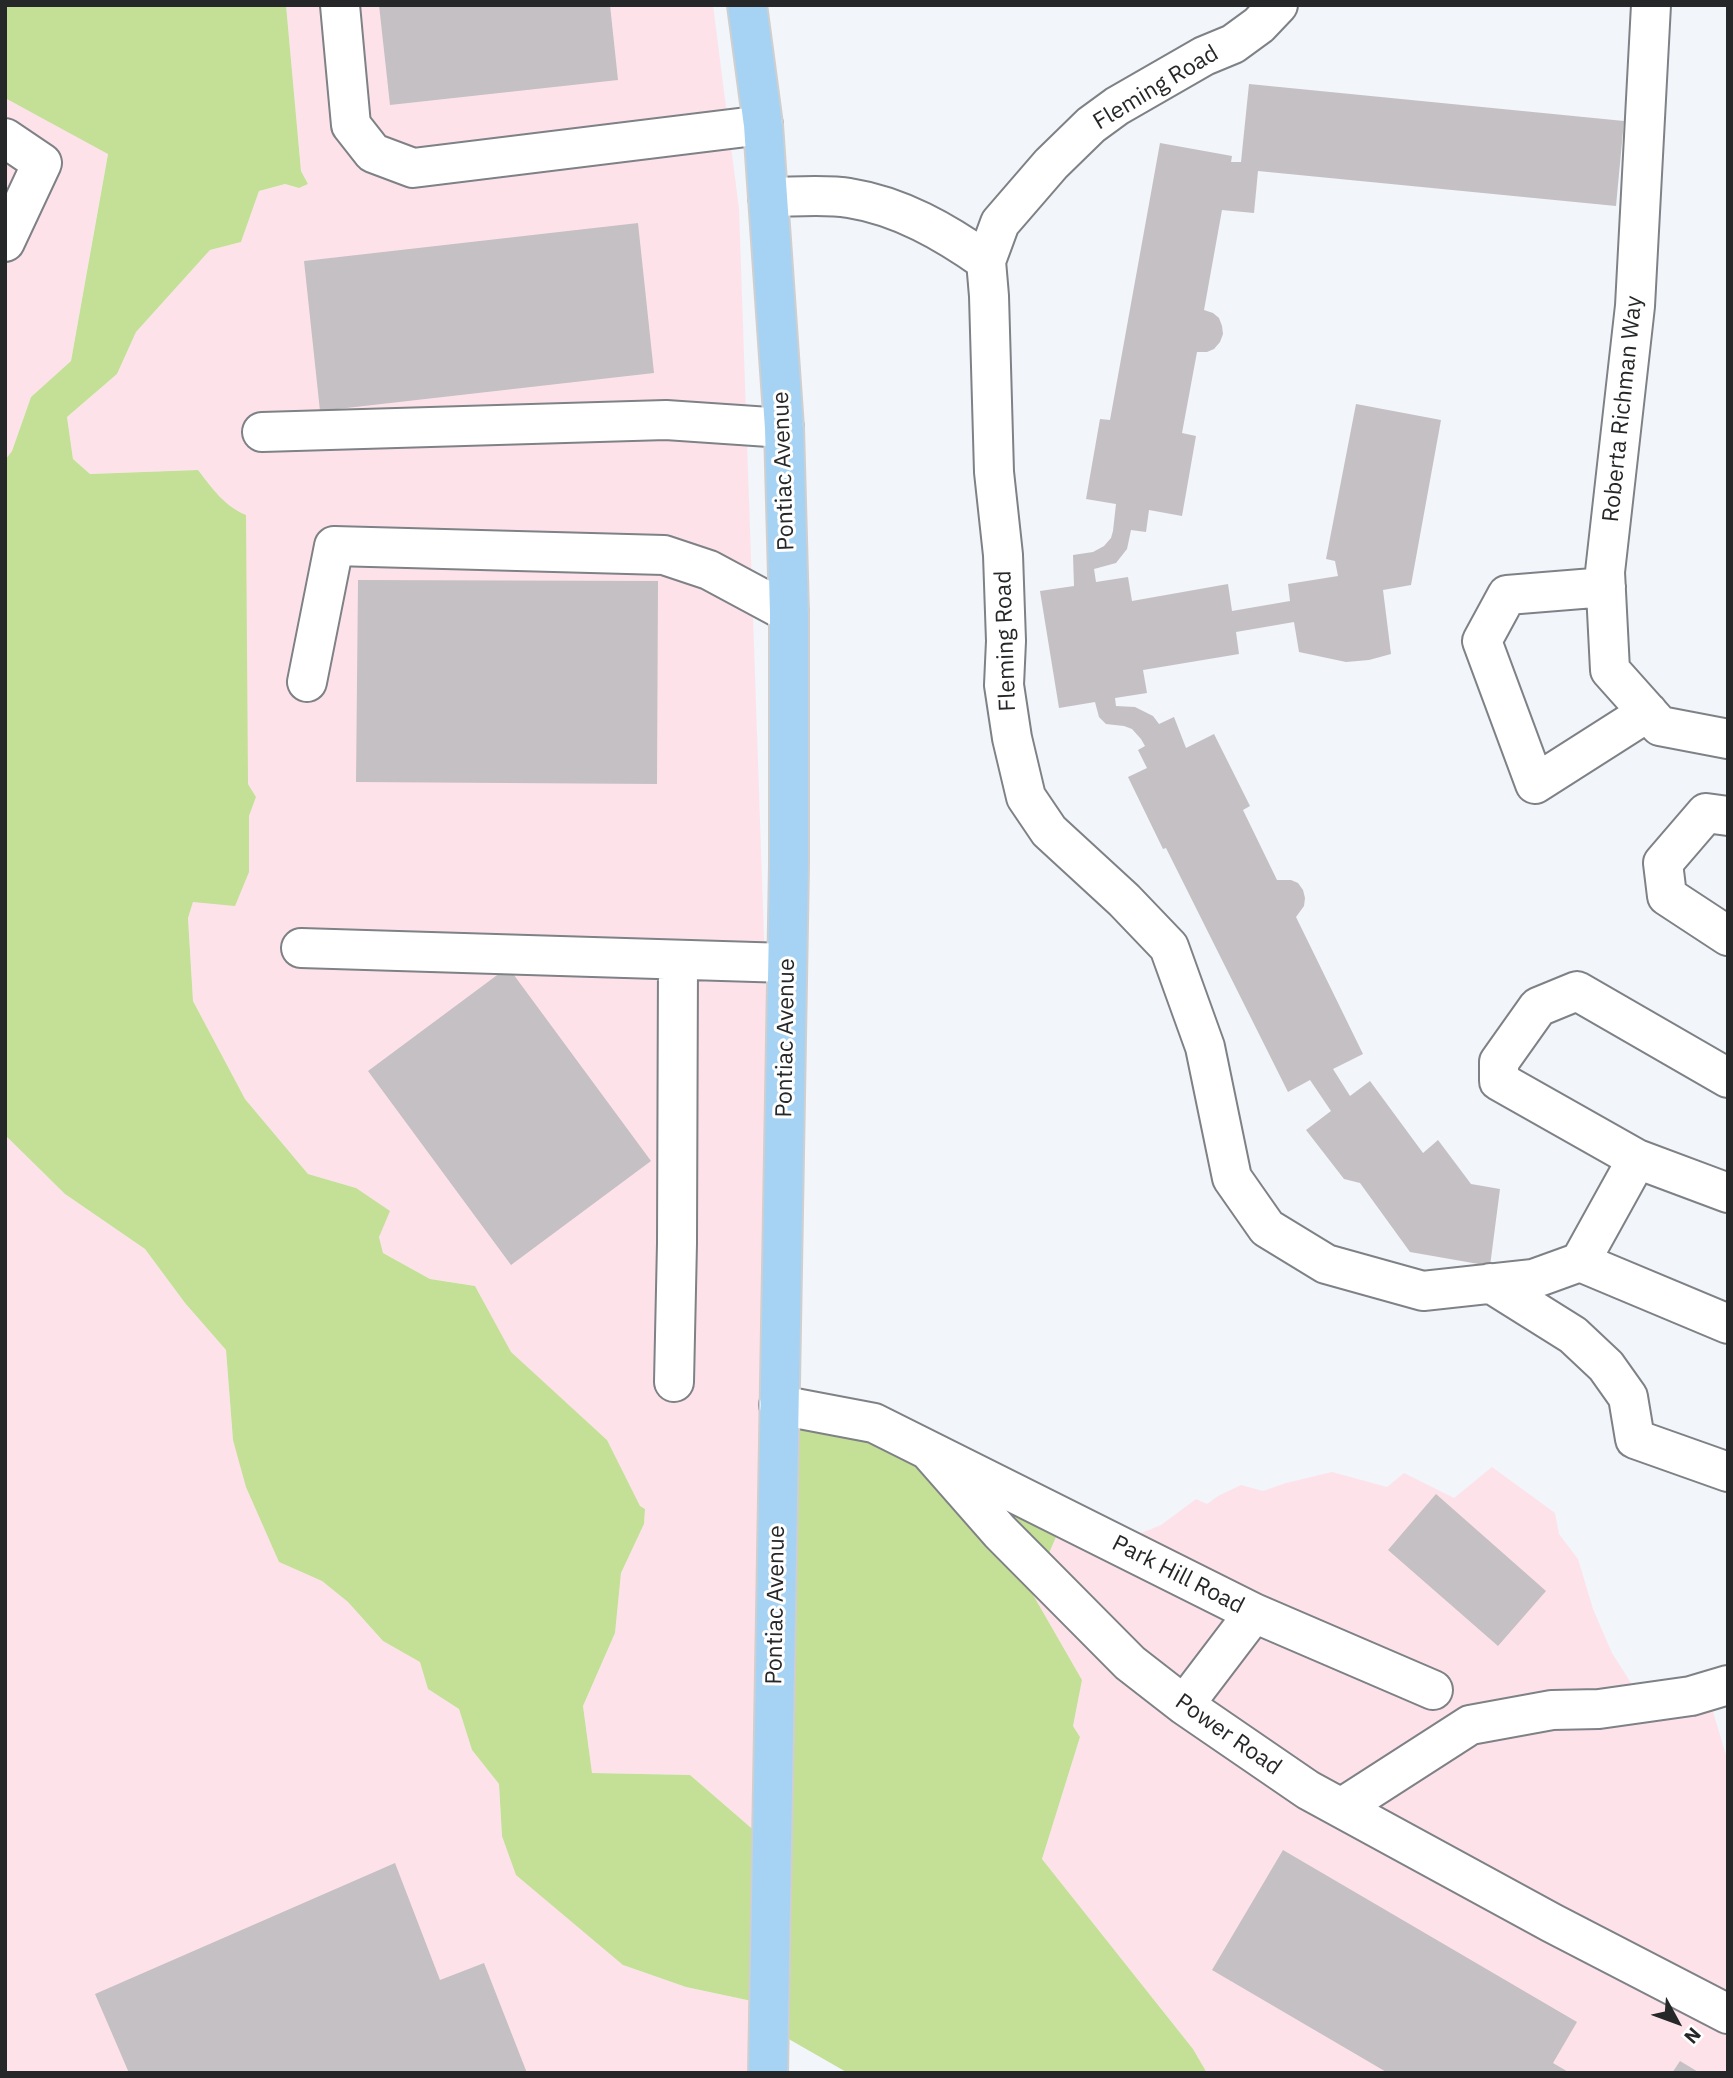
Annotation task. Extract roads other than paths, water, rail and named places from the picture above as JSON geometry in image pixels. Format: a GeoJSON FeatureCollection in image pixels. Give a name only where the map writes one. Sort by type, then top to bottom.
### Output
{"type":"FeatureCollection","features":[{"type":"Feature","properties":{"kind":"main road","name":"Pontiac Avenue"},"geometry":{"type":"LineString","coordinates":[[747,5],[763,125],[784,428],[789,613],[787,963],[768,2073]]}},
{"type":"Feature","properties":{"kind":"street"},"geometry":{"type":"LineString","coordinates":[[340,5],[351,125],[373,153],[414,168],[763,125]]}},
{"type":"Feature","properties":{"kind":"street","name":"Fleming Road"},"geometry":{"type":"LineString","coordinates":[[1278,5],[1259,25],[1233,44],[1204,56],[1117,106],[1091,125],[1051,164],[1000,223],[986,261],[994,472],[1003,567],[1006,641],[1004,685],[1012,738],[1026,797],[1049,831],[1124,900],[1169,947],[1205,1047],[1232,1178],[1267,1228],[1326,1264],[1423,1291],[1533,1279],[1580,1262]]}},
{"type":"Feature","properties":{"kind":"street","name":"Roberta Richman Way"},"geometry":{"type":"LineString","coordinates":[[1651,5],[1635,306],[1605,572],[1610,670],[1660,726],[1728,740]]}},
{"type":"Feature","properties":{"kind":"street"},"geometry":{"type":"LineString","coordinates":[[5,138],[42,163],[5,242]]}},
{"type":"Feature","properties":{"kind":"street"},"geometry":{"type":"LineString","coordinates":[[768,197],[848,197],[896,211],[928,224],[986,261]]}},
{"type":"Feature","properties":{"kind":"street"},"geometry":{"type":"LineString","coordinates":[[262,432],[666,420],[784,428]]}},
{"type":"Feature","properties":{"kind":"street"},"geometry":{"type":"LineString","coordinates":[[307,682],[334,546],[664,555],[709,570],[789,613]]}},
{"type":"Feature","properties":{"kind":"street"},"geometry":{"type":"LineString","coordinates":[[1606,587],[1507,595],[1482,641],[1535,784],[1648,712]]}},
{"type":"Feature","properties":{"kind":"street"},"geometry":{"type":"LineString","coordinates":[[1728,816],[1706,813],[1663,863],[1667,896],[1728,936]]}},
{"type":"Feature","properties":{"kind":"street"},"geometry":{"type":"LineString","coordinates":[[301,948],[787,963]]}},
{"type":"Feature","properties":{"kind":"street"},"geometry":{"type":"LineString","coordinates":[[674,1382],[678,960]]}},
{"type":"Feature","properties":{"kind":"street"},"geometry":{"type":"LineString","coordinates":[[1728,1078],[1577,991],[1538,1007],[1499,1062],[1499,1081],[1637,1159],[1728,1192]]}},
{"type":"Feature","properties":{"kind":"street"},"geometry":{"type":"LineString","coordinates":[[1637,1159],[1580,1262],[1728,1324]]}},
{"type":"Feature","properties":{"kind":"street"},"geometry":{"type":"LineString","coordinates":[[1490,1283],[1573,1335],[1606,1366],[1628,1397],[1635,1439],[1728,1472]]}},
{"type":"Feature","properties":{"kind":"street","name":"Power Road"},"geometry":{"type":"LineString","coordinates":[[779,1405],[874,1423],[928,1450],[1000,1532],[1130,1663],[1184,1705],[1308,1790],[1552,1923],[1728,2014]]}},
{"type":"Feature","properties":{"kind":"street","name":"Park Hill Road"},"geometry":{"type":"LineString","coordinates":[[928,1450],[1254,1614],[1433,1690]]}},
{"type":"Feature","properties":{"kind":"street"},"geometry":{"type":"LineString","coordinates":[[1184,1705],[1254,1614]]}},
{"type":"Feature","properties":{"kind":"street"},"geometry":{"type":"LineString","coordinates":[[1341,1808],[1470,1725],[1552,1710],[1599,1709],[1691,1696],[1728,1685]]}}]}
